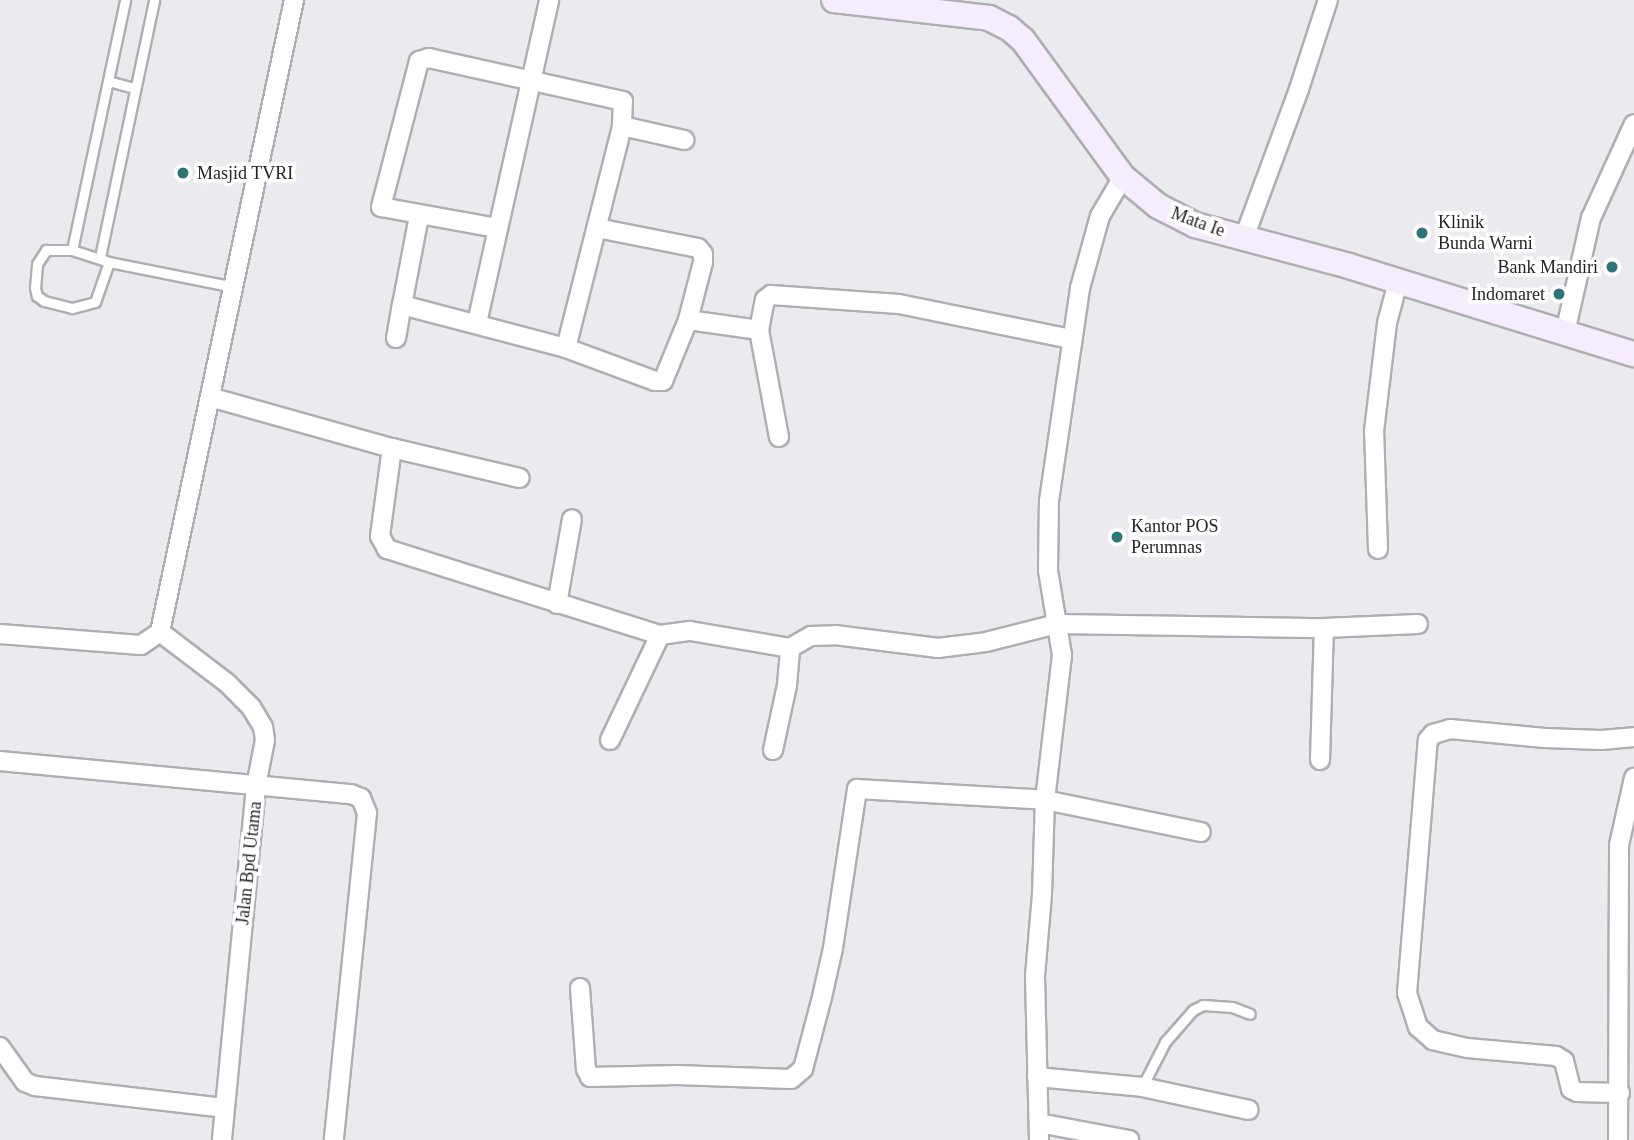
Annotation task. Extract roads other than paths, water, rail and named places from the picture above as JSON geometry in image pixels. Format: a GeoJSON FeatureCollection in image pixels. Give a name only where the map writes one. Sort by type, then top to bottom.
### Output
{"type":"FeatureCollection","features":[{"type":"Feature","properties":{"kind":"street"},"geometry":{"type":"LineString","coordinates":[[0,634],[141,645],[160,632],[295,0]]}},
{"type":"Feature","properties":{"kind":"street"},"geometry":{"type":"LineString","coordinates":[[477,323],[496,228],[549,0]]}},
{"type":"Feature","properties":{"kind":"street","name":"Mata Ie"},"geometry":{"type":"LineString","coordinates":[[834,0],[989,19],[1009,27],[1023,40],[1123,177],[1171,214],[1195,225],[1398,282],[1634,354]]}},
{"type":"Feature","properties":{"kind":"street"},"geometry":{"type":"LineString","coordinates":[[1244,238],[1296,99],[1328,0]]}},
{"type":"Feature","properties":{"kind":"street"},"geometry":{"type":"LineString","coordinates":[[496,228],[381,207],[380,201],[419,61],[429,58],[621,100],[624,103],[622,126],[566,348]]}},
{"type":"Feature","properties":{"kind":"street"},"geometry":{"type":"LineString","coordinates":[[1565,332],[1591,218],[1634,124]]}},
{"type":"Feature","properties":{"kind":"street"},"geometry":{"type":"LineString","coordinates":[[622,126],[684,140]]}},
{"type":"Feature","properties":{"kind":"street"},"geometry":{"type":"LineString","coordinates":[[1123,177],[1100,216],[1080,288],[1049,500],[1048,570],[1062,655],[1045,800],[1042,894],[1035,976],[1039,1132],[1129,1140]]}},
{"type":"Feature","properties":{"kind":"street"},"geometry":{"type":"LineString","coordinates":[[396,338],[419,216]]}},
{"type":"Feature","properties":{"kind":"street"},"geometry":{"type":"LineString","coordinates":[[401,305],[566,348],[655,381],[663,381],[688,320],[703,262],[701,250],[597,228]]}},
{"type":"Feature","properties":{"kind":"street"},"geometry":{"type":"LineString","coordinates":[[1378,549],[1374,431],[1387,323],[1398,282]]}},
{"type":"Feature","properties":{"kind":"street"},"geometry":{"type":"LineString","coordinates":[[779,438],[759,330],[765,300],[776,295],[899,304],[1071,339]]}},
{"type":"Feature","properties":{"kind":"street"},"geometry":{"type":"LineString","coordinates":[[688,320],[759,330]]}},
{"type":"Feature","properties":{"kind":"street"},"geometry":{"type":"LineString","coordinates":[[210,397],[392,448],[520,478]]}},
{"type":"Feature","properties":{"kind":"street"},"geometry":{"type":"LineString","coordinates":[[392,448],[380,536],[387,549],[660,635],[690,631],[790,648],[802,639],[824,635],[951,648],[1057,624],[1324,628],[1418,624]]}},
{"type":"Feature","properties":{"kind":"street"},"geometry":{"type":"LineString","coordinates":[[557,604],[572,519]]}},
{"type":"Feature","properties":{"kind":"street"},"geometry":{"type":"LineString","coordinates":[[1320,760],[1324,628]]}},
{"type":"Feature","properties":{"kind":"street","name":"Jalan Bpd Utama"},"geometry":{"type":"LineString","coordinates":[[160,632],[227,683],[257,717],[265,740],[256,786],[222,1140]]}},
{"type":"Feature","properties":{"kind":"street"},"geometry":{"type":"LineString","coordinates":[[610,740],[660,635]]}},
{"type":"Feature","properties":{"kind":"street"},"geometry":{"type":"LineString","coordinates":[[773,750],[787,685],[790,648]]}},
{"type":"Feature","properties":{"kind":"street"},"geometry":{"type":"LineString","coordinates":[[1620,1093],[1577,1092],[1571,1089],[1564,1061],[1556,1056],[1467,1048],[1433,1040],[1418,1027],[1407,993],[1428,740],[1433,734],[1450,729],[1545,738],[1601,740],[1634,737]]}},
{"type":"Feature","properties":{"kind":"street"},"geometry":{"type":"LineString","coordinates":[[0,761],[351,794],[361,798],[365,804],[366,827],[334,1140]]}},
{"type":"Feature","properties":{"kind":"street"},"geometry":{"type":"LineString","coordinates":[[1618,1140],[1619,858],[1628,825],[1634,778]]}},
{"type":"Feature","properties":{"kind":"street"},"geometry":{"type":"LineString","coordinates":[[579,988],[586,1069],[590,1077],[791,1079],[803,1069],[822,997],[833,948],[857,789],[1045,800],[1200,832]]}},
{"type":"Feature","properties":{"kind":"street"},"geometry":{"type":"LineString","coordinates":[[0,1047],[25,1082],[35,1086],[223,1108]]}},
{"type":"Feature","properties":{"kind":"street"},"geometry":{"type":"LineString","coordinates":[[1037,1077],[1142,1087],[1249,1110]]}},
{"type":"Feature","properties":{"kind":"lane"},"geometry":{"type":"LineString","coordinates":[[72,250],[125,0]]}},
{"type":"Feature","properties":{"kind":"lane"},"geometry":{"type":"LineString","coordinates":[[154,0],[135,88],[105,259],[95,303],[72,308],[44,301],[35,288],[37,264],[46,250],[72,250],[105,259],[234,287]]}},
{"type":"Feature","properties":{"kind":"lane"},"geometry":{"type":"LineString","coordinates":[[108,81],[135,88]]}},
{"type":"Feature","properties":{"kind":"lane"},"geometry":{"type":"LineString","coordinates":[[1142,1087],[1165,1042],[1193,1010],[1203,1005],[1231,1007],[1250,1014]]}},
{"type":"Feature","properties":{"kind":"place","name":"Masjid TVRI"},"geometry":{"type":"Point","coordinates":[183,173]}},
{"type":"Feature","properties":{"kind":"place","name":"Klinik Bunda Warni"},"geometry":{"type":"Point","coordinates":[1422,233]}},
{"type":"Feature","properties":{"kind":"place","name":"Bank Mandiri"},"geometry":{"type":"Point","coordinates":[1612,267]}},
{"type":"Feature","properties":{"kind":"place","name":"Indomaret"},"geometry":{"type":"Point","coordinates":[1559,294]}},
{"type":"Feature","properties":{"kind":"place","name":"Kantor POS Perumnas"},"geometry":{"type":"Point","coordinates":[1117,537]}}]}
